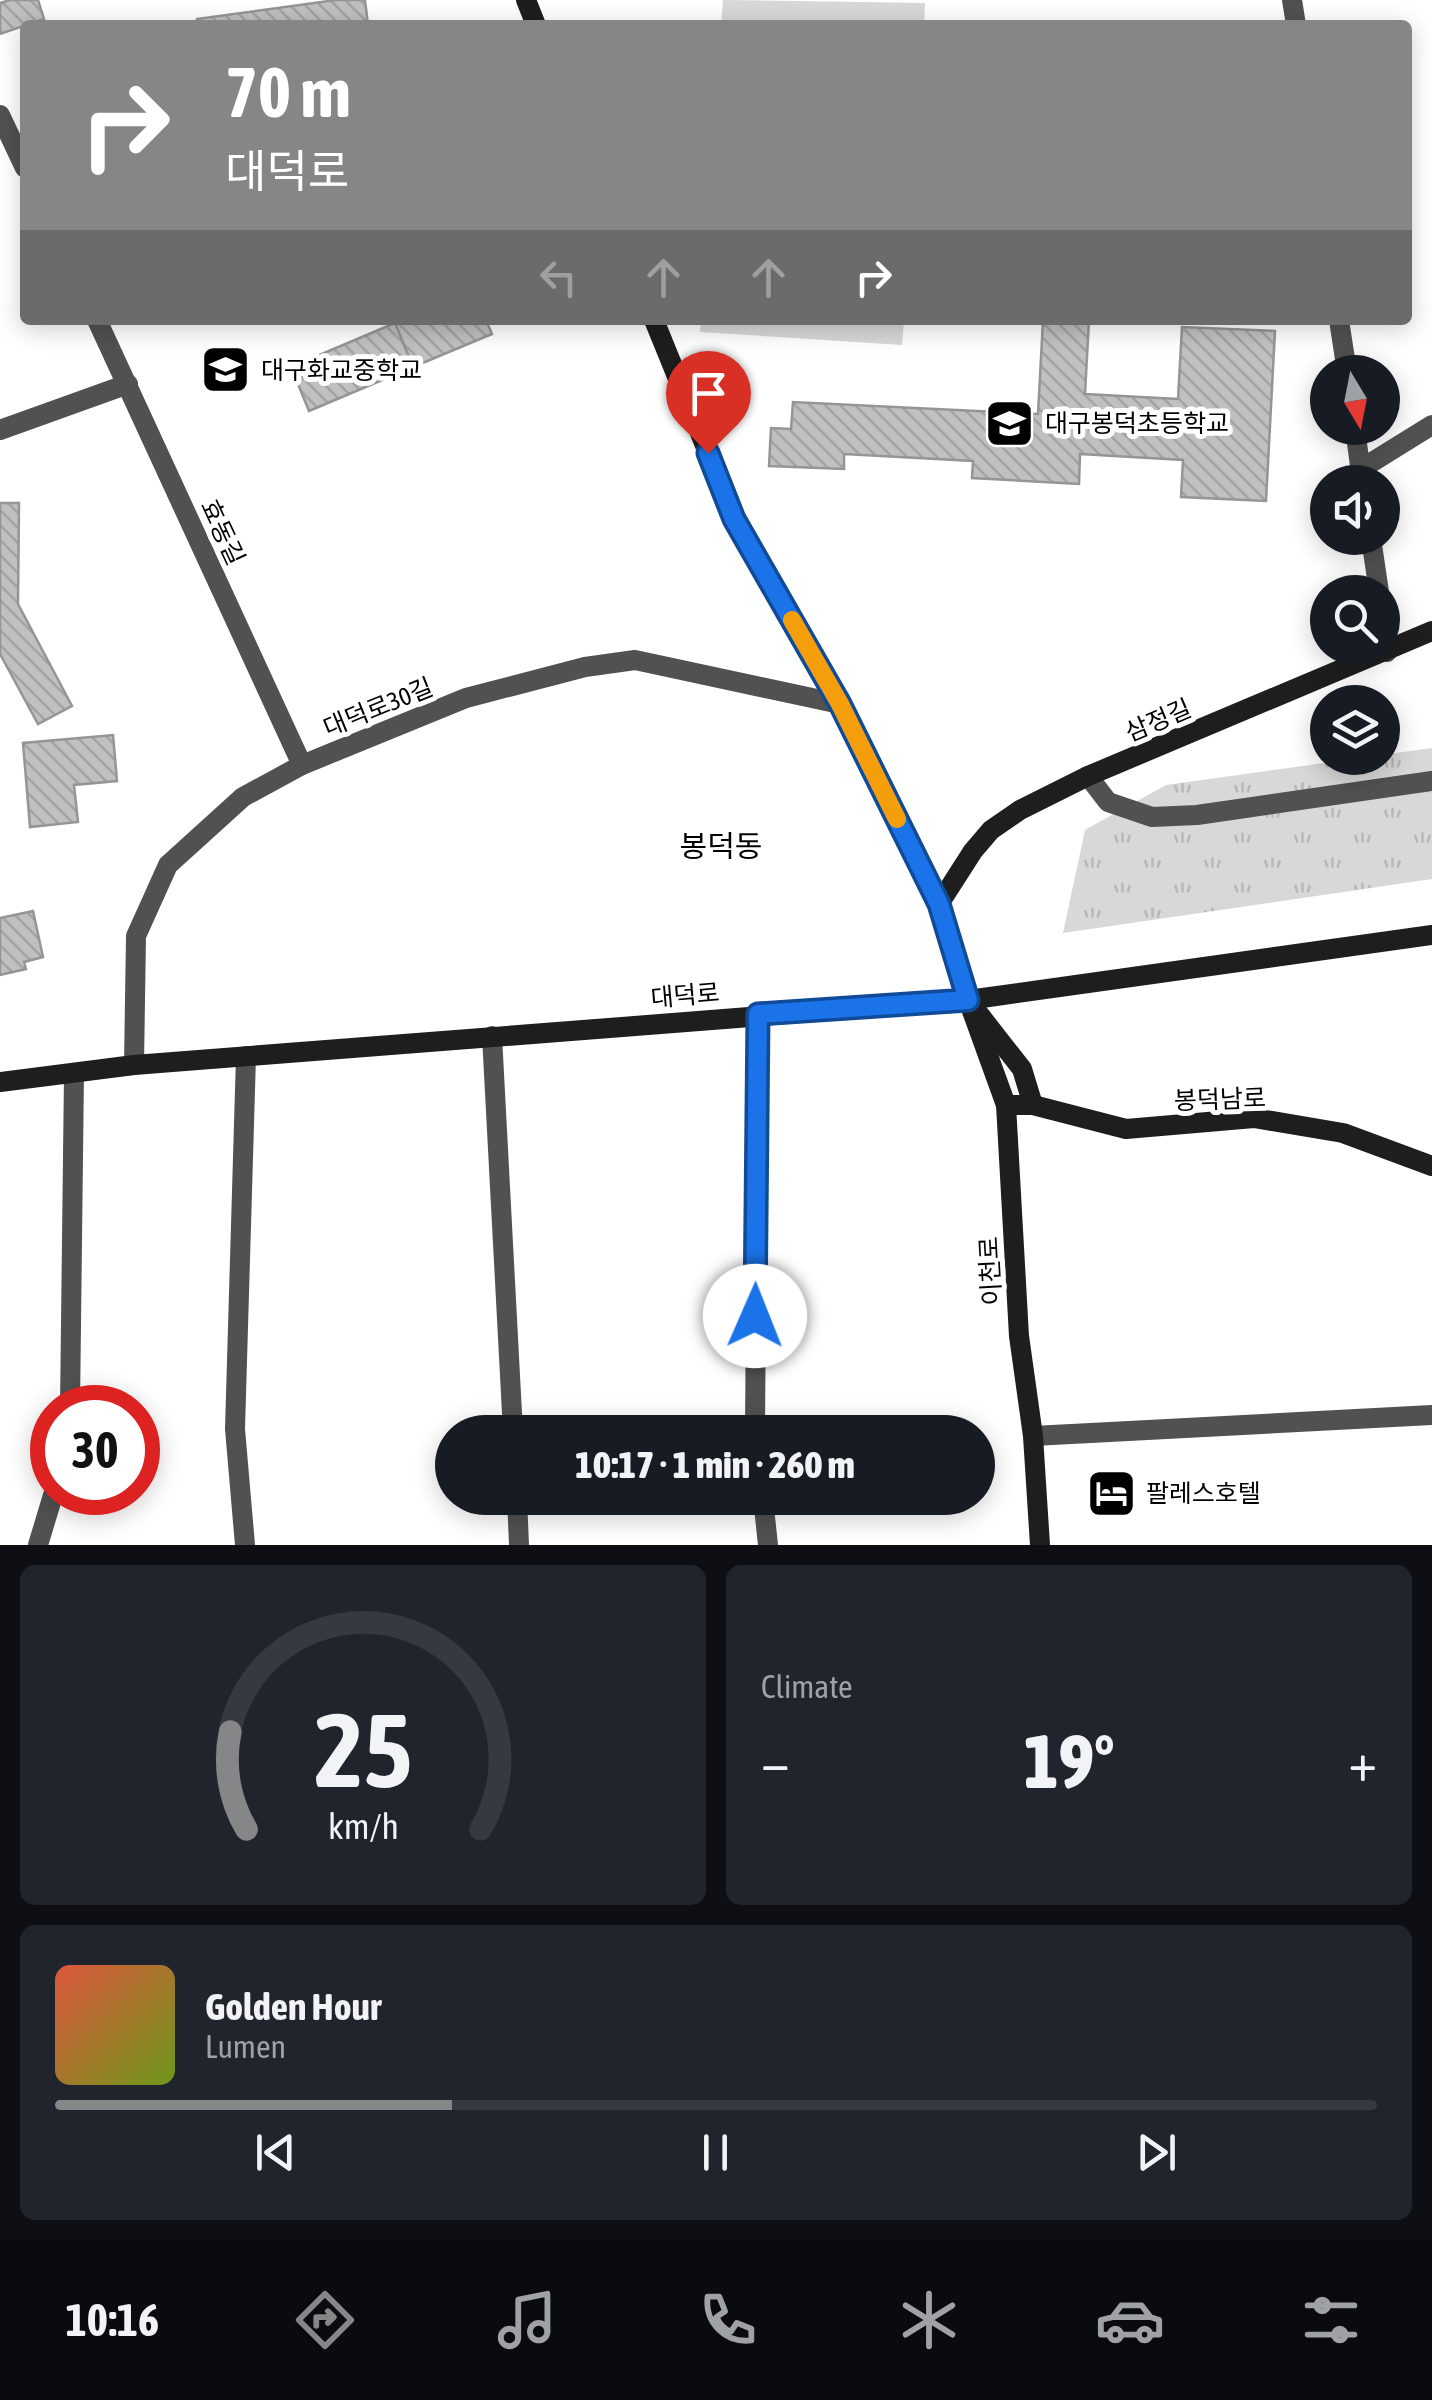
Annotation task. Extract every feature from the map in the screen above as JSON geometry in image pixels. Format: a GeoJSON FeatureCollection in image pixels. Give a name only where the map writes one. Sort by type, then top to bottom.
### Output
{"type":"FeatureCollection","features":[{"type":"Feature","properties":{"kind":"main road","name":"이천로"},"geometry":{"type":"LineString","coordinates":[[656,325],[734,519],[840,704],[939,904],[1006,1105],[1018,1336],[1033,1436],[1040,1545]]}},
{"type":"Feature","properties":{"kind":"main road","name":"삼정길"},"geometry":{"type":"LineString","coordinates":[[1400,646],[1432,631]]}},
{"type":"Feature","properties":{"kind":"main road","name":"삼정길"},"geometry":{"type":"LineString","coordinates":[[939,904],[972,851],[1020,810],[1088,776],[1357,665]]}},
{"type":"Feature","properties":{"kind":"main road","name":"대덕로"},"geometry":{"type":"LineString","coordinates":[[0,1082],[246,1056],[968,1000],[1432,935]]}},
{"type":"Feature","properties":{"kind":"main road"},"geometry":{"type":"LineString","coordinates":[[968,1000],[1022,1069],[1034,1105]]}},
{"type":"Feature","properties":{"kind":"main road","name":"봉덕남로"},"geometry":{"type":"LineString","coordinates":[[1006,1105],[1034,1105],[1126,1129],[1254,1118],[1342,1133],[1432,1166]]}},
{"type":"Feature","properties":{"kind":"street"},"geometry":{"type":"LineString","coordinates":[[0,115],[20,157]]}},
{"type":"Feature","properties":{"kind":"street","name":"효동길"},"geometry":{"type":"LineString","coordinates":[[100,325],[302,764]]}},
{"type":"Feature","properties":{"kind":"street"},"geometry":{"type":"LineString","coordinates":[[1340,325],[1344,355]]}},
{"type":"Feature","properties":{"kind":"street"},"geometry":{"type":"LineString","coordinates":[[0,430],[128,384]]}},
{"type":"Feature","properties":{"kind":"street"},"geometry":{"type":"LineString","coordinates":[[1377,465],[1432,425]]}},
{"type":"Feature","properties":{"kind":"street","name":"대덕로30길"},"geometry":{"type":"LineString","coordinates":[[134,1066],[136,936],[168,865],[243,797],[302,764],[466,698],[586,666],[635,660],[840,704]]}},
{"type":"Feature","properties":{"kind":"street"},"geometry":{"type":"LineString","coordinates":[[1088,776],[1108,802],[1152,817],[1432,781]]}},
{"type":"Feature","properties":{"kind":"street"},"geometry":{"type":"LineString","coordinates":[[755,1415],[758,1014]]}},
{"type":"Feature","properties":{"kind":"street"},"geometry":{"type":"LineString","coordinates":[[492,1036],[512,1415]]}},
{"type":"Feature","properties":{"kind":"street"},"geometry":{"type":"LineString","coordinates":[[245,1545],[235,1429],[246,1056]]}},
{"type":"Feature","properties":{"kind":"street"},"geometry":{"type":"LineString","coordinates":[[70,1385],[74,1073]]}},
{"type":"Feature","properties":{"kind":"street"},"geometry":{"type":"LineString","coordinates":[[1033,1436],[1432,1415]]}},
{"type":"Feature","properties":{"kind":"street"},"geometry":{"type":"LineString","coordinates":[[38,1545],[47,1515]]}},
{"type":"Feature","properties":{"kind":"street"},"geometry":{"type":"LineString","coordinates":[[517,1515],[519,1545]]}},
{"type":"Feature","properties":{"kind":"street"},"geometry":{"type":"LineString","coordinates":[[765,1515],[768,1545]]}},
{"type":"Feature","properties":{"kind":"green space"},"geometry":{"type":"Polygon","coordinates":[[[723,0],[925,3],[924,20],[721,20],[723,0]]]}},
{"type":"Feature","properties":{"kind":"green space"},"geometry":{"type":"Polygon","coordinates":[[[701,325],[904,325],[902,345],[700,332],[701,325]]]}},
{"type":"Feature","properties":{"kind":"green space"},"geometry":{"type":"Polygon","coordinates":[[[1432,748],[1432,879],[1063,933],[1085,830],[1166,785],[1310,765],[1310,775],[1400,775],[1400,752],[1432,748]]]}},
{"type":"Feature","properties":{"kind":"building"},"geometry":{"type":"Polygon","coordinates":[[[38,0],[44,19],[20,20],[20,27],[0,34],[0,3],[38,0]]]}},
{"type":"Feature","properties":{"kind":"building"},"geometry":{"type":"Polygon","coordinates":[[[336,0],[365,0],[367,20],[197,20],[336,0]]]}},
{"type":"Feature","properties":{"kind":"building"},"geometry":{"type":"Polygon","coordinates":[[[396,325],[488,325],[492,334],[413,367],[396,325]]]}},
{"type":"Feature","properties":{"kind":"building"},"geometry":{"type":"Polygon","coordinates":[[[396,325],[413,367],[309,411],[291,367],[396,325]]]}},
{"type":"Feature","properties":{"kind":"building"},"geometry":{"type":"Polygon","coordinates":[[[1043,325],[1089,325],[1085,394],[1178,399],[1182,327],[1275,331],[1266,501],[1181,497],[1183,460],[1080,454],[1079,484],[972,478],[973,461],[844,454],[844,469],[769,466],[771,428],[791,429],[793,402],[1038,414],[1043,325]]]}},
{"type":"Feature","properties":{"kind":"building"},"geometry":{"type":"Polygon","coordinates":[[[0,503],[19,503],[18,604],[72,706],[38,724],[0,654],[0,503]]]}},
{"type":"Feature","properties":{"kind":"building"},"geometry":{"type":"Polygon","coordinates":[[[113,735],[117,781],[74,785],[78,822],[30,827],[23,743],[113,735]]]}},
{"type":"Feature","properties":{"kind":"building"},"geometry":{"type":"Polygon","coordinates":[[[33,911],[43,957],[24,962],[26,969],[0,975],[0,918],[33,911]]]}},
{"type":"Feature","properties":{"kind":"slow traffic"},"geometry":{"type":"LineString","coordinates":[[792,620],[840,704],[897,819]]}},
{"type":"Feature","properties":{"kind":"place","name":"대구화교중학교"},"geometry":{"type":"Point","coordinates":[226,370]}},
{"type":"Feature","properties":{"kind":"place","name":"대구봉덕초등학교"},"geometry":{"type":"Point","coordinates":[1010,423]}},
{"type":"Feature","properties":{"kind":"place","name":"팔레스호텔"},"geometry":{"type":"Point","coordinates":[1111,1493]}},
{"type":"Feature","properties":{"kind":"district","name":"봉덕동"},"geometry":{"type":"Point","coordinates":[721,846]}},
{"type":"Feature","properties":{"kind":"route"},"geometry":{"type":"LineString","coordinates":[[708,453],[734,519],[840,704],[939,904],[968,1000],[758,1014],[755,1316]]}}]}
